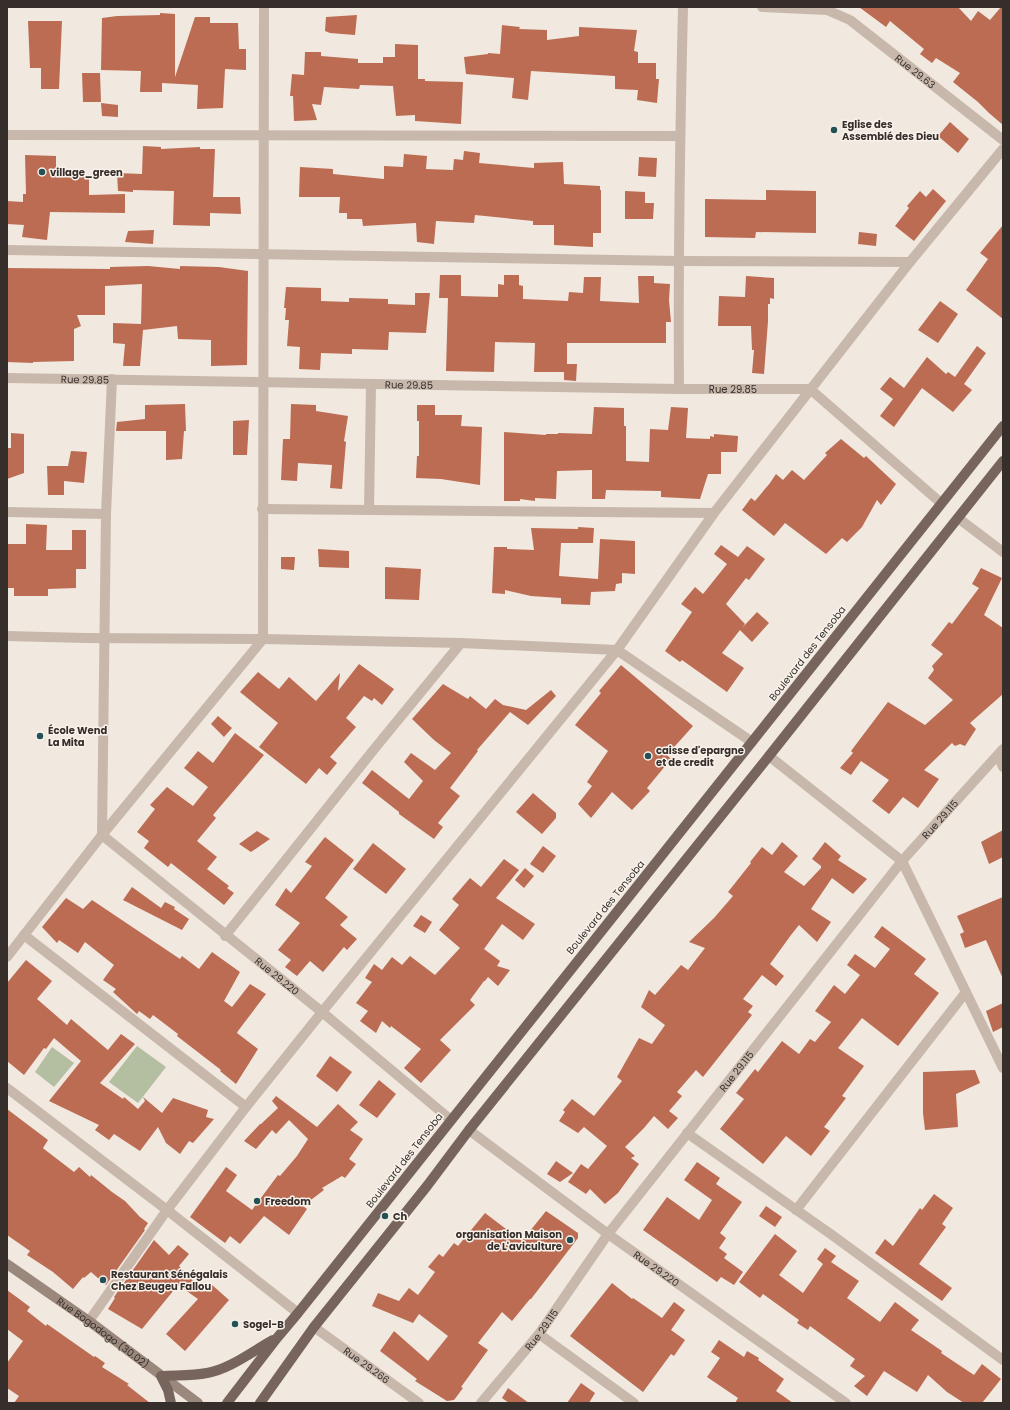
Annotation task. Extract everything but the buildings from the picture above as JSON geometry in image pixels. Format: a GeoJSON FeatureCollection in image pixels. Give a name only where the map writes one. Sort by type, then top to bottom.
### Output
{"type":"FeatureCollection","features":[{"type":"Feature","properties":{"kind":"main road","name":"Boulevard des Tensoba"},"geometry":{"type":"LineString","coordinates":[[227,1403],[276,1338],[298,1313],[1003,426]]}},
{"type":"Feature","properties":{"kind":"main road"},"geometry":{"type":"LineString","coordinates":[[260,1403],[314,1327],[422,1192],[469,1130],[770,756],[1003,461]]}},
{"type":"Feature","properties":{"kind":"main road"},"geometry":{"type":"LineString","coordinates":[[171,1403],[168,1390],[161,1376],[192,1375],[219,1370],[231,1365],[276,1338]]}},
{"type":"Feature","properties":{"kind":"street"},"geometry":{"type":"LineString","coordinates":[[7,957],[102,835],[263,639],[262,509],[264,7]]}},
{"type":"Feature","properties":{"kind":"street"},"geometry":{"type":"LineString","coordinates":[[680,389],[678,261],[683,7]]}},
{"type":"Feature","properties":{"kind":"street"},"geometry":{"type":"LineString","coordinates":[[762,7],[827,9]]}},
{"type":"Feature","properties":{"kind":"street","name":"Rue 29.63"},"geometry":{"type":"LineString","coordinates":[[827,9],[850,20],[1003,140]]}},
{"type":"Feature","properties":{"kind":"street"},"geometry":{"type":"LineString","coordinates":[[7,135],[680,136]]}},
{"type":"Feature","properties":{"kind":"street"},"geometry":{"type":"LineString","coordinates":[[89,1321],[167,1210],[246,1107],[617,650],[714,513],[910,262],[1003,150]]}},
{"type":"Feature","properties":{"kind":"street"},"geometry":{"type":"LineString","coordinates":[[7,250],[678,261],[910,262]]}},
{"type":"Feature","properties":{"kind":"street","name":"Rue 29.85"},"geometry":{"type":"LineString","coordinates":[[7,378],[680,389],[810,389]]}},
{"type":"Feature","properties":{"kind":"street"},"geometry":{"type":"LineString","coordinates":[[102,835],[106,514],[112,379]]}},
{"type":"Feature","properties":{"kind":"street"},"geometry":{"type":"LineString","coordinates":[[370,510],[371,384]]}},
{"type":"Feature","properties":{"kind":"street"},"geometry":{"type":"LineString","coordinates":[[810,389],[941,503]]}},
{"type":"Feature","properties":{"kind":"street"},"geometry":{"type":"LineString","coordinates":[[262,509],[714,513]]}},
{"type":"Feature","properties":{"kind":"street"},"geometry":{"type":"LineString","coordinates":[[7,512],[106,514]]}},
{"type":"Feature","properties":{"kind":"street"},"geometry":{"type":"LineString","coordinates":[[958,518],[1003,552]]}},
{"type":"Feature","properties":{"kind":"street"},"geometry":{"type":"LineString","coordinates":[[7,636],[461,643],[617,650],[752,742]]}},
{"type":"Feature","properties":{"kind":"street"},"geometry":{"type":"LineString","coordinates":[[225,936],[461,643]]}},
{"type":"Feature","properties":{"kind":"street"},"geometry":{"type":"LineString","coordinates":[[1000,753],[1003,767]]}},
{"type":"Feature","properties":{"kind":"street","name":"Rue 29.115"},"geometry":{"type":"LineString","coordinates":[[481,1403],[539,1334],[608,1234],[902,861],[1000,753]]}},
{"type":"Feature","properties":{"kind":"street"},"geometry":{"type":"LineString","coordinates":[[770,756],[902,861],[1003,1068]]}},
{"type":"Feature","properties":{"kind":"street","name":"Rue 29.220"},"geometry":{"type":"LineString","coordinates":[[102,835],[225,936],[322,1012],[451,1120]]}},
{"type":"Feature","properties":{"kind":"street"},"geometry":{"type":"LineString","coordinates":[[24,935],[246,1107]]}},
{"type":"Feature","properties":{"kind":"street"},"geometry":{"type":"LineString","coordinates":[[796,1210],[966,992]]}},
{"type":"Feature","properties":{"kind":"street"},"geometry":{"type":"LineString","coordinates":[[7,1088],[167,1210],[298,1313]]}},
{"type":"Feature","properties":{"kind":"street","name":"Rue 29.220"},"geometry":{"type":"LineString","coordinates":[[469,1130],[608,1234],[846,1403]]}},
{"type":"Feature","properties":{"kind":"street"},"geometry":{"type":"LineString","coordinates":[[688,1133],[1003,1360]]}},
{"type":"Feature","properties":{"kind":"street","name":"Rue Bogodogo (30.02)"},"geometry":{"type":"LineString","coordinates":[[7,1264],[89,1321],[198,1403]]}},
{"type":"Feature","properties":{"kind":"street","name":"Rue 29.266"},"geometry":{"type":"LineString","coordinates":[[314,1327],[419,1403]]}},
{"type":"Feature","properties":{"kind":"street"},"geometry":{"type":"LineString","coordinates":[[539,1334],[634,1403]]}},
{"type":"Feature","properties":{"kind":"green space"},"geometry":{"type":"Polygon","coordinates":[[[137,1046],[166,1067],[138,1103],[109,1082],[137,1046]]]}},
{"type":"Feature","properties":{"kind":"green space"},"geometry":{"type":"Polygon","coordinates":[[[52,1047],[74,1063],[54,1087],[35,1072],[52,1047]]]}},
{"type":"Feature","properties":{"kind":"place","name":"Eglise des Assemblé des Dieu"},"geometry":{"type":"Point","coordinates":[834,130]}},
{"type":"Feature","properties":{"kind":"place","name":"village_green"},"geometry":{"type":"Point","coordinates":[42,172]}},
{"type":"Feature","properties":{"kind":"place","name":"École Wend La Mita"},"geometry":{"type":"Point","coordinates":[40,736]}},
{"type":"Feature","properties":{"kind":"place","name":"caisse d'epargne et de credit"},"geometry":{"type":"Point","coordinates":[648,756]}},
{"type":"Feature","properties":{"kind":"place","name":"Freedom"},"geometry":{"type":"Point","coordinates":[257,1201]}},
{"type":"Feature","properties":{"kind":"place","name":"Ch"},"geometry":{"type":"Point","coordinates":[385,1216]}},
{"type":"Feature","properties":{"kind":"place","name":"organisation Maison de L'aviculture"},"geometry":{"type":"Point","coordinates":[570,1240]}},
{"type":"Feature","properties":{"kind":"place","name":"Restaurant Sénégalais Chez Beugeu Fallou"},"geometry":{"type":"Point","coordinates":[103,1280]}},
{"type":"Feature","properties":{"kind":"place","name":"Sogel-B"},"geometry":{"type":"Point","coordinates":[235,1324]}}]}
